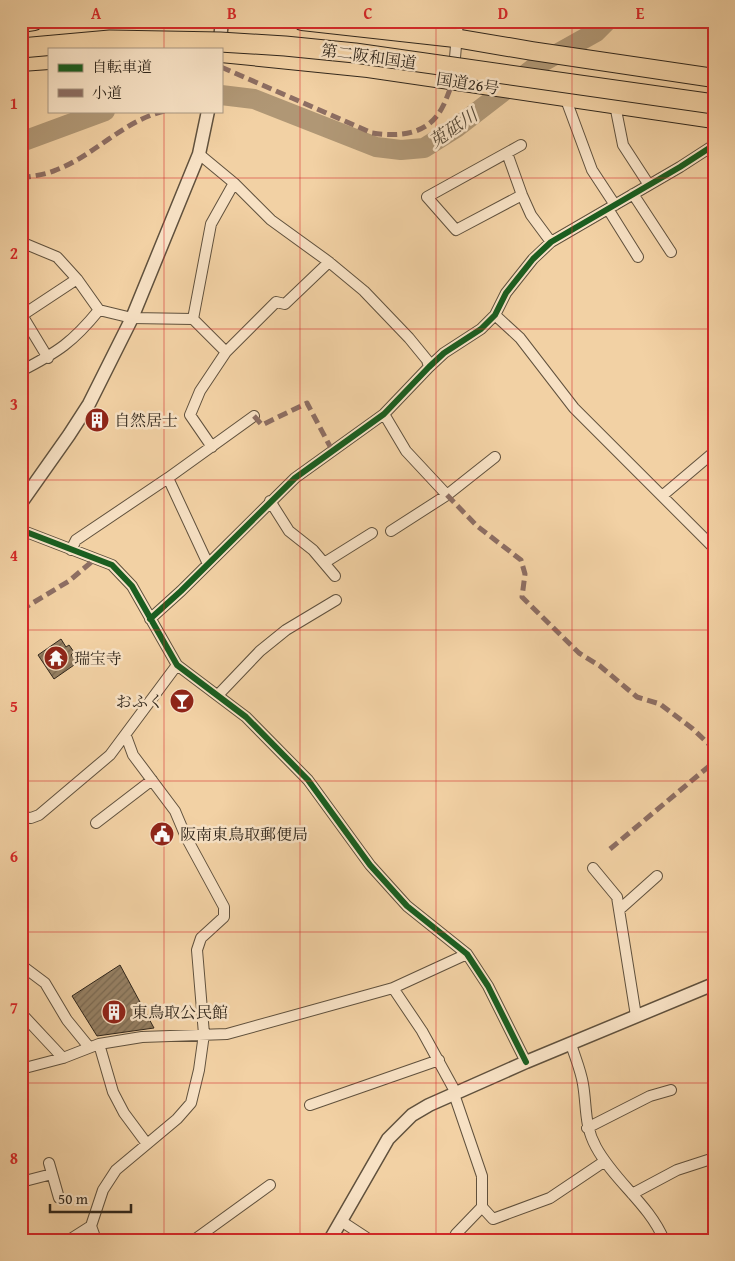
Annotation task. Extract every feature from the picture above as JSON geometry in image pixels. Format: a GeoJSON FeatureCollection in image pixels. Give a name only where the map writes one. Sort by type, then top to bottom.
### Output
{"type":"FeatureCollection","features":[{"type":"Feature","properties":{"kind":"highway"},"geometry":{"type":"LineString","coordinates":[[21,23],[34,21]]}},
{"type":"Feature","properties":{"kind":"highway"},"geometry":{"type":"LineString","coordinates":[[302,21],[457,29],[532,51],[714,78]]}},
{"type":"Feature","properties":{"kind":"highway","name":"第二阪和国道"},"geometry":{"type":"LineString","coordinates":[[21,48],[110,40],[220,42],[285,46],[355,53],[714,104]]}},
{"type":"Feature","properties":{"kind":"highway","name":"国道26号"},"geometry":{"type":"LineString","coordinates":[[222,53],[368,68],[714,120]]}},
{"type":"Feature","properties":{"kind":"highway"},"geometry":{"type":"LineString","coordinates":[[21,62],[48,60]]}},
{"type":"Feature","properties":{"kind":"street"},"geometry":{"type":"LineString","coordinates":[[219,48],[222,21]]}},
{"type":"Feature","properties":{"kind":"street"},"geometry":{"type":"LineString","coordinates":[[453,81],[457,29]]}},
{"type":"Feature","properties":{"kind":"street"},"geometry":{"type":"LineString","coordinates":[[565,97],[592,170],[638,257]]}},
{"type":"Feature","properties":{"kind":"street"},"geometry":{"type":"LineString","coordinates":[[615,105],[623,145],[648,185]]}},
{"type":"Feature","properties":{"kind":"street"},"geometry":{"type":"LineString","coordinates":[[21,503],[89,404],[132,318],[199,154],[208,112]]}},
{"type":"Feature","properties":{"kind":"street"},"geometry":{"type":"LineString","coordinates":[[521,145],[428,197],[456,230],[522,195]]}},
{"type":"Feature","properties":{"kind":"street"},"geometry":{"type":"LineString","coordinates":[[150,619],[295,478],[384,414],[444,353],[481,329],[495,315],[506,293],[533,259],[551,242],[680,167],[714,145]]}},
{"type":"Feature","properties":{"kind":"street"},"geometry":{"type":"LineString","coordinates":[[507,153],[531,215],[551,242]]}},
{"type":"Feature","properties":{"kind":"street"},"geometry":{"type":"LineString","coordinates":[[199,154],[234,183],[271,220],[329,262],[364,291],[409,338],[427,360],[429,367]]}},
{"type":"Feature","properties":{"kind":"street"},"geometry":{"type":"LineString","coordinates":[[193,320],[211,224],[234,183]]}},
{"type":"Feature","properties":{"kind":"street"},"geometry":{"type":"LineString","coordinates":[[633,194],[671,252]]}},
{"type":"Feature","properties":{"kind":"street"},"geometry":{"type":"LineString","coordinates":[[21,242],[57,256],[78,279],[99,310],[132,318],[193,320],[226,352]]}},
{"type":"Feature","properties":{"kind":"street"},"geometry":{"type":"LineString","coordinates":[[212,447],[190,415],[200,391],[226,352],[276,302],[285,304],[329,262]]}},
{"type":"Feature","properties":{"kind":"street"},"geometry":{"type":"LineString","coordinates":[[48,358],[22,316],[78,279]]}},
{"type":"Feature","properties":{"kind":"street"},"geometry":{"type":"LineString","coordinates":[[21,371],[48,358],[67,345],[83,330],[99,310]]}},
{"type":"Feature","properties":{"kind":"street"},"geometry":{"type":"LineString","coordinates":[[495,315],[520,338],[574,408],[714,548]]}},
{"type":"Feature","properties":{"kind":"street"},"geometry":{"type":"LineString","coordinates":[[384,414],[406,451],[447,495]]}},
{"type":"Feature","properties":{"kind":"street"},"geometry":{"type":"LineString","coordinates":[[71,550],[76,540],[168,478],[254,416]]}},
{"type":"Feature","properties":{"kind":"street"},"geometry":{"type":"LineString","coordinates":[[662,496],[714,452]]}},
{"type":"Feature","properties":{"kind":"street"},"geometry":{"type":"LineString","coordinates":[[391,531],[447,495],[495,457]]}},
{"type":"Feature","properties":{"kind":"street"},"geometry":{"type":"LineString","coordinates":[[168,478],[208,564]]}},
{"type":"Feature","properties":{"kind":"street"},"geometry":{"type":"LineString","coordinates":[[270,501],[290,531],[313,550],[335,576]]}},
{"type":"Feature","properties":{"kind":"street"},"geometry":{"type":"LineString","coordinates":[[21,530],[112,565],[132,586],[178,665],[246,717],[308,780],[370,865],[407,906],[467,954],[488,986],[526,1062]]}},
{"type":"Feature","properties":{"kind":"street"},"geometry":{"type":"LineString","coordinates":[[324,563],[372,533]]}},
{"type":"Feature","properties":{"kind":"street"},"geometry":{"type":"LineString","coordinates":[[218,695],[260,651],[286,630],[336,600]]}},
{"type":"Feature","properties":{"kind":"street"},"geometry":{"type":"LineString","coordinates":[[21,817],[31,818],[39,815],[110,755],[178,665]]}},
{"type":"Feature","properties":{"kind":"street"},"geometry":{"type":"LineString","coordinates":[[96,1240],[91,1226],[103,1190],[116,1170],[177,1119],[191,1103],[199,1070],[204,1034],[197,950],[201,938],[224,917],[224,907],[174,811],[133,755],[126,736]]}},
{"type":"Feature","properties":{"kind":"street"},"geometry":{"type":"LineString","coordinates":[[96,823],[152,780]]}},
{"type":"Feature","properties":{"kind":"street"},"geometry":{"type":"LineString","coordinates":[[594,868],[618,897],[636,1016]]}},
{"type":"Feature","properties":{"kind":"street"},"geometry":{"type":"LineString","coordinates":[[620,909],[656,876]]}},
{"type":"Feature","properties":{"kind":"street"},"geometry":{"type":"LineString","coordinates":[[21,1068],[63,1058],[94,1045],[142,1037],[227,1034],[393,988],[467,954]]}},
{"type":"Feature","properties":{"kind":"street"},"geometry":{"type":"LineString","coordinates":[[21,965],[45,983],[67,1020],[94,1045],[113,1092],[124,1113],[146,1144]]}},
{"type":"Feature","properties":{"kind":"street"},"geometry":{"type":"LineString","coordinates":[[330,1240],[388,1139],[412,1115],[429,1105],[526,1062],[714,984]]}},
{"type":"Feature","properties":{"kind":"street"},"geometry":{"type":"LineString","coordinates":[[393,988],[438,1060],[455,1093],[482,1176],[482,1207],[493,1219],[550,1198],[605,1161]]}},
{"type":"Feature","properties":{"kind":"street"},"geometry":{"type":"LineString","coordinates":[[21,1013],[63,1058]]}},
{"type":"Feature","properties":{"kind":"street"},"geometry":{"type":"LineString","coordinates":[[571,1044],[583,1083],[587,1128],[612,1172],[646,1209],[664,1240]]}},
{"type":"Feature","properties":{"kind":"street"},"geometry":{"type":"LineString","coordinates":[[310,1106],[438,1060]]}},
{"type":"Feature","properties":{"kind":"street"},"geometry":{"type":"LineString","coordinates":[[587,1128],[650,1096],[671,1090]]}},
{"type":"Feature","properties":{"kind":"street"},"geometry":{"type":"LineString","coordinates":[[632,1194],[677,1170],[713,1162]]}},
{"type":"Feature","properties":{"kind":"street"},"geometry":{"type":"LineString","coordinates":[[49,1163],[59,1198]]}},
{"type":"Feature","properties":{"kind":"street"},"geometry":{"type":"LineString","coordinates":[[21,1182],[52,1174]]}},
{"type":"Feature","properties":{"kind":"street"},"geometry":{"type":"LineString","coordinates":[[194,1240],[270,1185]]}},
{"type":"Feature","properties":{"kind":"street"},"geometry":{"type":"LineString","coordinates":[[453,1240],[456,1234],[482,1207]]}},
{"type":"Feature","properties":{"kind":"street"},"geometry":{"type":"LineString","coordinates":[[341,1221],[370,1240]]}},
{"type":"Feature","properties":{"kind":"street"},"geometry":{"type":"LineString","coordinates":[[69,1240],[91,1226]]}},
{"type":"Feature","properties":{"kind":"street"},"geometry":{"type":"LineString","coordinates":[[706,1240],[714,1236]]}},
{"type":"Feature","properties":{"kind":"building","name":"自然居士"},"geometry":{"type":"Polygon","coordinates":[[[90,412],[106,422],[104,427],[88,418],[90,412]]]}},
{"type":"Feature","properties":{"kind":"building"},"geometry":{"type":"Polygon","coordinates":[[[61,639],[66,647],[69,645],[74,652],[71,655],[77,663],[54,679],[38,655],[61,639]]]}},
{"type":"Feature","properties":{"kind":"building","name":"東鳥取公民館"},"geometry":{"type":"Polygon","coordinates":[[[120,965],[154,1028],[97,1036],[72,996],[120,965]]]}},
{"type":"Feature","properties":{"kind":"waterway","name":"莵砥川"},"geometry":{"type":"LineString","coordinates":[[222,95],[254,99],[376,147],[401,150],[424,148],[456,128],[539,64],[596,32],[607,21]]}},
{"type":"Feature","properties":{"kind":"waterway","name":"莵砥川"},"geometry":{"type":"LineString","coordinates":[[21,142],[102,112]]}},
{"type":"Feature","properties":{"kind":"marked path"},"geometry":{"type":"LineString","coordinates":[[222,67],[372,133],[393,135],[413,132],[430,123],[443,106],[453,81]]}},
{"type":"Feature","properties":{"kind":"marked path"},"geometry":{"type":"LineString","coordinates":[[21,178],[47,173],[70,164],[136,122],[162,112]]}},
{"type":"Feature","properties":{"kind":"marked path"},"geometry":{"type":"LineString","coordinates":[[254,416],[262,425],[307,403],[333,452]]}},
{"type":"Feature","properties":{"kind":"marked path"},"geometry":{"type":"LineString","coordinates":[[447,495],[477,526],[521,560],[525,574],[522,597],[579,653],[600,666],[637,697],[660,704],[693,729],[714,749]]}},
{"type":"Feature","properties":{"kind":"marked path"},"geometry":{"type":"LineString","coordinates":[[21,610],[69,581],[95,559]]}},
{"type":"Feature","properties":{"kind":"marked path"},"geometry":{"type":"LineString","coordinates":[[610,849],[714,762]]}},
{"type":"Feature","properties":{"kind":"cycle path"},"geometry":{"type":"LineString","coordinates":[[150,619],[181,591],[295,478],[384,414],[444,353],[481,329],[495,315],[506,293],[533,259],[551,242],[680,167],[714,145]]}},
{"type":"Feature","properties":{"kind":"cycle path"},"geometry":{"type":"LineString","coordinates":[[21,530],[112,565],[132,586],[177,665],[246,717],[308,780],[370,865],[407,906],[467,954],[488,986],[526,1062]]}},
{"type":"Feature","properties":{"kind":"place","name":"自然居士"},"geometry":{"type":"Point","coordinates":[97,420]}},
{"type":"Feature","properties":{"kind":"place","name":"瑞宝寺"},"geometry":{"type":"Point","coordinates":[56,658]}},
{"type":"Feature","properties":{"kind":"place","name":"おふく"},"geometry":{"type":"Point","coordinates":[182,701]}},
{"type":"Feature","properties":{"kind":"place","name":"阪南東鳥取郵便局"},"geometry":{"type":"Point","coordinates":[162,834]}},
{"type":"Feature","properties":{"kind":"place","name":"東鳥取公民館"},"geometry":{"type":"Point","coordinates":[114,1012]}}]}
